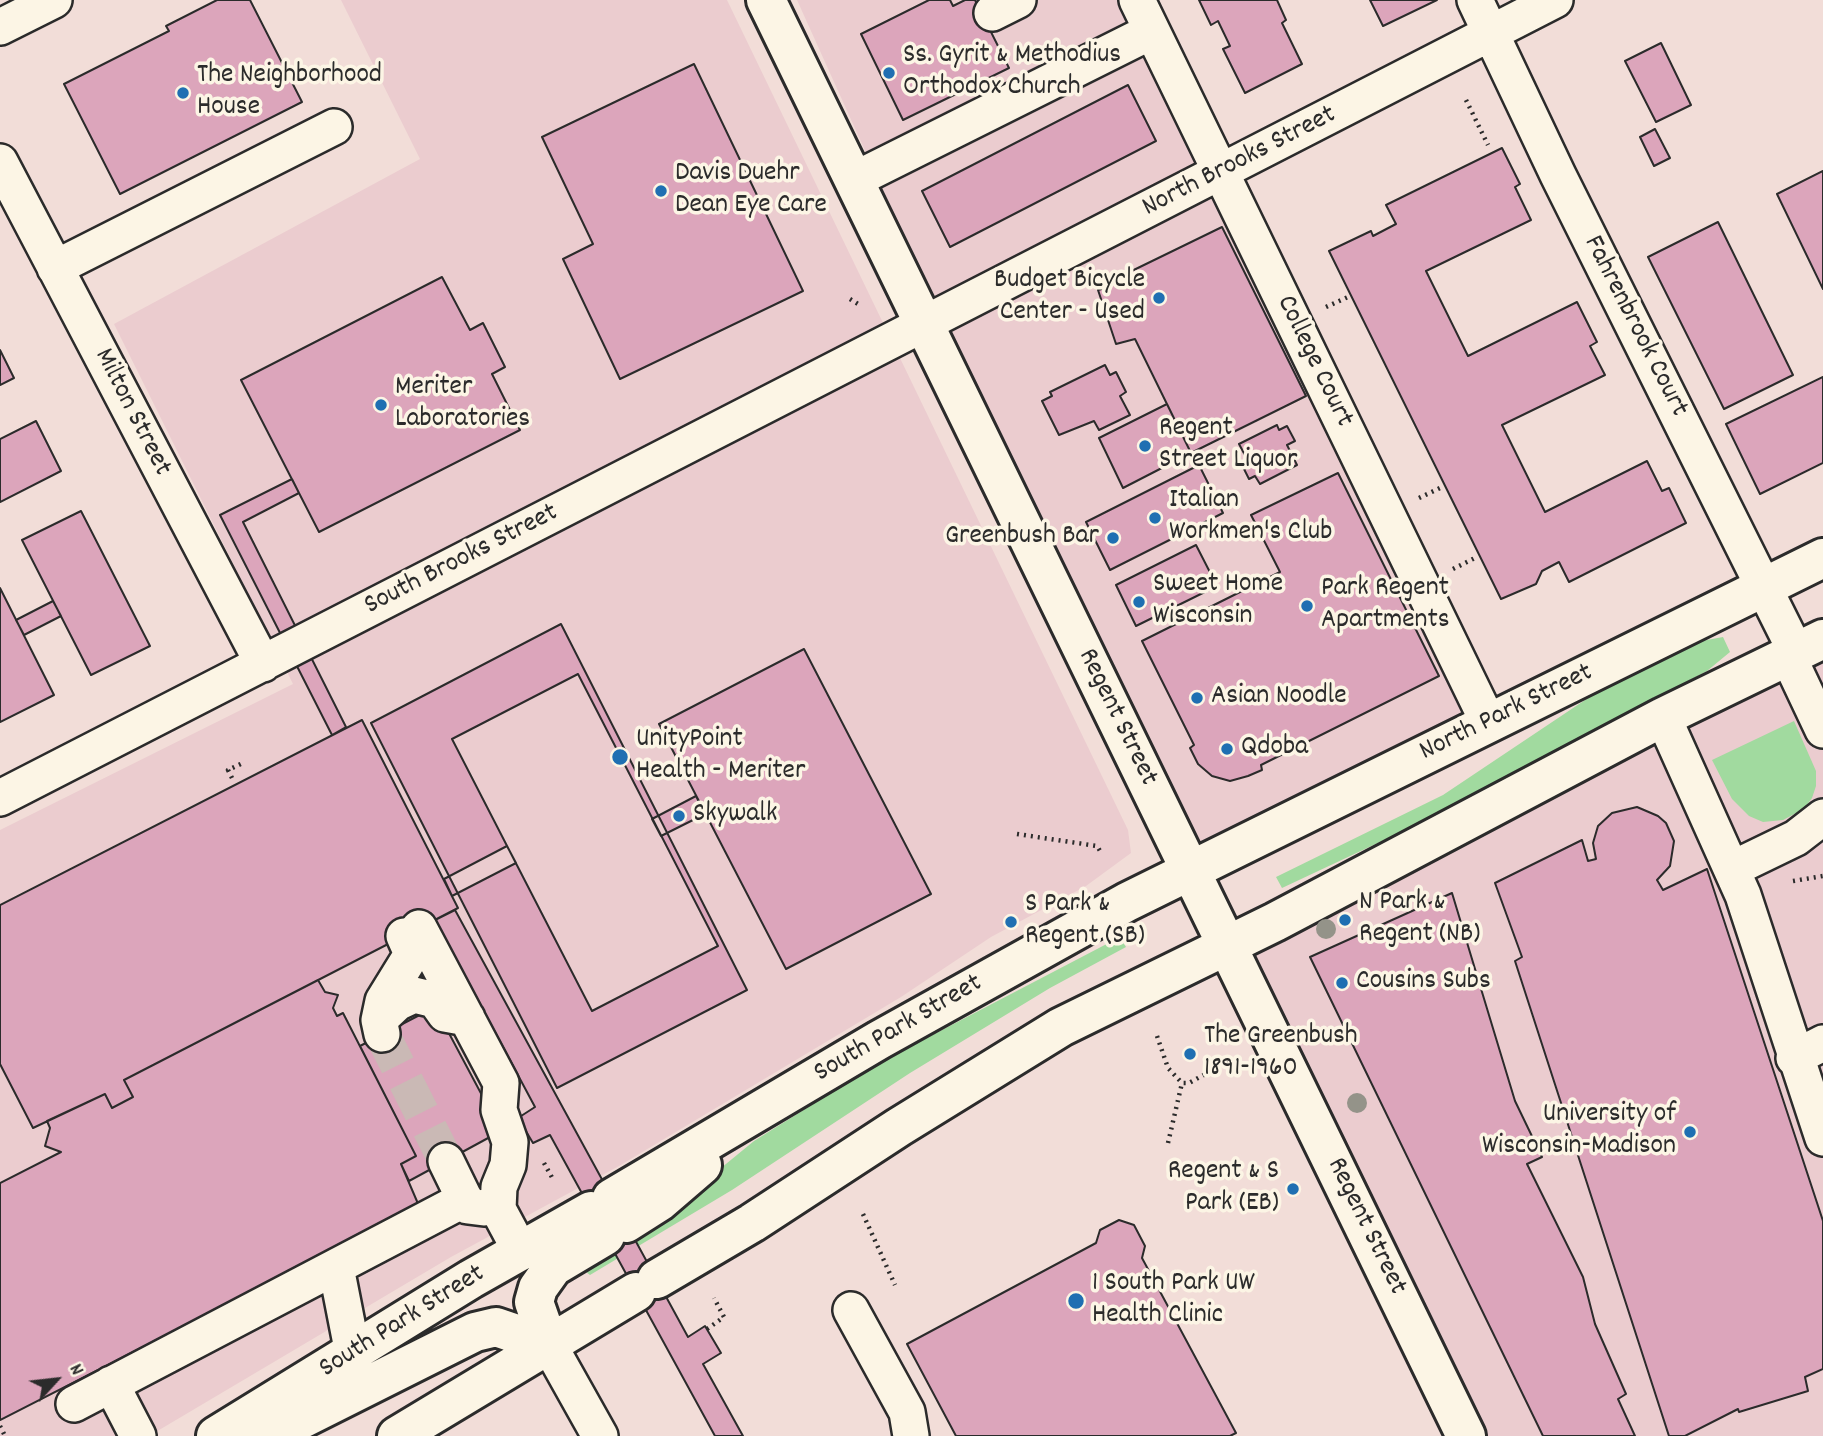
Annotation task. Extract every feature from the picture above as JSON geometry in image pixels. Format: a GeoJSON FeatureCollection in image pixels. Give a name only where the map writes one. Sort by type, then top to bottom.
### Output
{"type":"FeatureCollection","features":[{"type":"Feature","properties":{"kind":"main road","name":"Regent Street"},"geometry":{"type":"LineString","coordinates":[[766,0],[1466,1436]]}},
{"type":"Feature","properties":{"kind":"main road","name":"North Park Street"},"geometry":{"type":"LineString","coordinates":[[1190,870],[1823,558]]}},
{"type":"Feature","properties":{"kind":"main road"},"geometry":{"type":"LineString","coordinates":[[397,1436],[752,1223],[910,1120],[1061,1027],[1394,862],[1662,717],[1802,649]]}},
{"type":"Feature","properties":{"kind":"main road","name":"South Park Street"},"geometry":{"type":"LineString","coordinates":[[216,1436],[471,1279],[521,1252],[608,1217],[659,1202],[706,1161],[727,1129],[891,1033],[1190,870]]}},
{"type":"Feature","properties":{"kind":"main road"},"geometry":{"type":"LineString","coordinates":[[549,1345],[534,1295],[553,1267],[608,1217]]}},
{"type":"Feature","properties":{"kind":"main road"},"geometry":{"type":"LineString","coordinates":[[268,1436],[475,1332],[496,1327],[549,1345]]}},
{"type":"Feature","properties":{"kind":"street"},"geometry":{"type":"LineString","coordinates":[[0,27],[54,0]]}},
{"type":"Feature","properties":{"kind":"street","name":"College Court"},"geometry":{"type":"LineString","coordinates":[[1137,0],[1489,724]]}},
{"type":"Feature","properties":{"kind":"street","name":"Fahrenbrook Court"},"geometry":{"type":"LineString","coordinates":[[1475,0],[1558,175],[1765,587],[1802,649],[1823,730]]}},
{"type":"Feature","properties":{"kind":"street","name":"North Brooks Street"},"geometry":{"type":"LineString","coordinates":[[925,326],[1555,0]]}},
{"type":"Feature","properties":{"kind":"street"},"geometry":{"type":"LineString","coordinates":[[854,180],[1152,31]]}},
{"type":"Feature","properties":{"kind":"street"},"geometry":{"type":"LineString","coordinates":[[55,268],[334,127]]}},
{"type":"Feature","properties":{"kind":"street","name":"Milton Street"},"geometry":{"type":"LineString","coordinates":[[0,162],[263,664]]}},
{"type":"Feature","properties":{"kind":"street","name":"South Brooks Street"},"geometry":{"type":"LineString","coordinates":[[0,798],[925,326]]}},
{"type":"Feature","properties":{"kind":"street"},"geometry":{"type":"LineString","coordinates":[[1662,717],[1732,869],[1740,926],[1809,1050],[1823,1138]]}},
{"type":"Feature","properties":{"kind":"street"},"geometry":{"type":"LineString","coordinates":[[1732,869],[1796,838],[1823,817]]}},
{"type":"Feature","properties":{"kind":"street"},"geometry":{"type":"LineString","coordinates":[[467,1018],[445,1014],[435,1000],[414,995],[397,1003],[380,1027],[383,1002],[412,954],[412,932],[467,1018],[501,1083],[499,1110],[510,1142],[509,1165],[499,1187],[498,1209],[521,1252]]}},
{"type":"Feature","properties":{"kind":"street"},"geometry":{"type":"LineString","coordinates":[[74,1404],[336,1267],[454,1178],[492,1175],[509,1165]]}},
{"type":"Feature","properties":{"kind":"street"},"geometry":{"type":"LineString","coordinates":[[454,1178],[468,1206],[498,1209]]}},
{"type":"Feature","properties":{"kind":"street"},"geometry":{"type":"LineString","coordinates":[[336,1267],[353,1354]]}},
{"type":"Feature","properties":{"kind":"street"},"geometry":{"type":"LineString","coordinates":[[851,1310],[907,1412],[911,1436]]}},
{"type":"Feature","properties":{"kind":"street"},"geometry":{"type":"LineString","coordinates":[[549,1345],[600,1436]]}},
{"type":"Feature","properties":{"kind":"street"},"geometry":{"type":"LineString","coordinates":[[111,1384],[138,1436]]}},
{"type":"Feature","properties":{"kind":"path"},"geometry":{"type":"LineString","coordinates":[[1466,100],[1488,145]]}},
{"type":"Feature","properties":{"kind":"path"},"geometry":{"type":"LineString","coordinates":[[1325,307],[1348,297]]}},
{"type":"Feature","properties":{"kind":"path"},"geometry":{"type":"LineString","coordinates":[[850,299],[859,304]]}},
{"type":"Feature","properties":{"kind":"path"},"geometry":{"type":"LineString","coordinates":[[1418,498],[1440,488]]}},
{"type":"Feature","properties":{"kind":"path"},"geometry":{"type":"LineString","coordinates":[[1452,569],[1475,558]]}},
{"type":"Feature","properties":{"kind":"path"},"geometry":{"type":"LineString","coordinates":[[232,778],[228,770],[245,761]]}},
{"type":"Feature","properties":{"kind":"path"},"geometry":{"type":"LineString","coordinates":[[1017,834],[1097,846],[1102,854]]}},
{"type":"Feature","properties":{"kind":"path"},"geometry":{"type":"LineString","coordinates":[[1157,1036],[1168,1068],[1182,1083],[1189,1083],[1231,1060]]}},
{"type":"Feature","properties":{"kind":"path"},"geometry":{"type":"LineString","coordinates":[[1168,1143],[1182,1083]]}},
{"type":"Feature","properties":{"kind":"path"},"geometry":{"type":"LineString","coordinates":[[863,1214],[895,1285]]}},
{"type":"Feature","properties":{"kind":"path"},"geometry":{"type":"LineString","coordinates":[[707,1329],[724,1317],[714,1298]]}},
{"type":"Feature","properties":{"kind":"path"},"geometry":{"type":"LineString","coordinates":[[0,1426],[5,1436]]}},
{"type":"Feature","properties":{"kind":"shaded area","name":"UnityPoint Health - Meriter"},"geometry":{"type":"Polygon","coordinates":[[[341,0],[727,0],[1128,830],[1131,853],[1086,886],[991,937],[901,997],[619,1166],[451,1257],[149,1436],[0,1436],[0,830],[293,684],[114,324],[420,159],[341,0]]]}},
{"type":"Feature","properties":{"kind":"shaded area"},"geometry":{"type":"Polygon","coordinates":[[[797,0],[1127,0],[1489,724],[1190,870],[797,0]]]}},
{"type":"Feature","properties":{"kind":"shaded area","name":"University of Wisconsin-Madison"},"geometry":{"type":"Polygon","coordinates":[[[1823,639],[1823,1436],[1466,1436],[1227,945],[1823,639]]]}},
{"type":"Feature","properties":{"kind":"green space"},"geometry":{"type":"Polygon","coordinates":[[[1723,637],[1730,652],[1707,671],[1414,826],[1282,888],[1276,877],[1443,795],[1603,688],[1696,642],[1723,637]]]}},
{"type":"Feature","properties":{"kind":"green space"},"geometry":{"type":"Polygon","coordinates":[[[1794,721],[1816,771],[1816,786],[1804,809],[1783,820],[1763,822],[1749,816],[1732,799],[1712,760],[1794,721]]]}},
{"type":"Feature","properties":{"kind":"green space"},"geometry":{"type":"Polygon","coordinates":[[[1120,937],[1126,947],[1050,988],[910,1073],[732,1190],[590,1275],[578,1266],[682,1200],[754,1141],[877,1064],[1120,937]]]}},
{"type":"Feature","properties":{"kind":"building","name":"The Neighborhood House"},"geometry":{"type":"Polygon","coordinates":[[[217,0],[250,0],[302,102],[120,194],[64,84],[169,31],[166,26],[217,0]]]}},
{"type":"Feature","properties":{"kind":"building"},"geometry":{"type":"Polygon","coordinates":[[[929,0],[950,0],[953,6],[965,0],[975,0],[1009,68],[903,120],[861,34],[929,0]]]}},
{"type":"Feature","properties":{"kind":"building"},"geometry":{"type":"Polygon","coordinates":[[[1199,0],[1277,0],[1286,20],[1282,23],[1302,64],[1245,93],[1223,49],[1230,46],[1218,21],[1211,25],[1199,0]]]}},
{"type":"Feature","properties":{"kind":"building"},"geometry":{"type":"Polygon","coordinates":[[[1370,0],[1437,0],[1383,26],[1370,0]]]}},
{"type":"Feature","properties":{"kind":"building"},"geometry":{"type":"Polygon","coordinates":[[[1661,43],[1691,105],[1656,122],[1625,61],[1661,43]]]}},
{"type":"Feature","properties":{"kind":"building","name":"Davis Duehr Dean Eye Care"},"geometry":{"type":"Polygon","coordinates":[[[694,64],[803,291],[620,379],[563,259],[593,244],[542,137],[694,64]]]}},
{"type":"Feature","properties":{"kind":"building"},"geometry":{"type":"Polygon","coordinates":[[[1128,85],[1156,141],[950,247],[922,191],[1128,85]]]}},
{"type":"Feature","properties":{"kind":"building"},"geometry":{"type":"Polygon","coordinates":[[[1655,129],[1670,158],[1654,166],[1640,137],[1655,129]]]}},
{"type":"Feature","properties":{"kind":"building"},"geometry":{"type":"Polygon","coordinates":[[[1502,148],[1520,184],[1515,187],[1531,220],[1426,271],[1468,356],[1577,302],[1597,342],[1590,346],[1605,375],[1502,425],[1545,512],[1647,461],[1662,491],[1669,488],[1686,523],[1569,582],[1559,562],[1542,571],[1536,584],[1501,599],[1329,251],[1371,231],[1373,236],[1396,224],[1386,205],[1502,148]]]}},
{"type":"Feature","properties":{"kind":"building"},"geometry":{"type":"Polygon","coordinates":[[[1823,171],[1823,289],[1777,194],[1823,171]]]}},
{"type":"Feature","properties":{"kind":"building"},"geometry":{"type":"Polygon","coordinates":[[[1718,222],[1793,375],[1724,409],[1648,257],[1718,222]]]}},
{"type":"Feature","properties":{"kind":"building"},"geometry":{"type":"Polygon","coordinates":[[[1222,227],[1306,396],[1191,453],[1135,339],[1116,344],[1098,290],[1109,287],[1107,283],[1222,227]]]}},
{"type":"Feature","properties":{"kind":"building","name":"Meriter Laboratories"},"geometry":{"type":"Polygon","coordinates":[[[442,277],[470,330],[483,323],[505,367],[492,374],[520,430],[319,532],[241,380],[442,277]]]}},
{"type":"Feature","properties":{"kind":"building"},"geometry":{"type":"Polygon","coordinates":[[[0,350],[14,378],[0,385],[0,350]]]}},
{"type":"Feature","properties":{"kind":"building"},"geometry":{"type":"Polygon","coordinates":[[[1105,365],[1110,375],[1116,372],[1126,392],[1120,396],[1130,415],[1099,430],[1094,421],[1059,435],[1042,401],[1052,396],[1050,392],[1105,365]]]}},
{"type":"Feature","properties":{"kind":"building"},"geometry":{"type":"Polygon","coordinates":[[[1823,377],[1823,463],[1760,494],[1726,424],[1823,377]]]}},
{"type":"Feature","properties":{"kind":"building","name":"Regent Street Liquor"},"geometry":{"type":"Polygon","coordinates":[[[1167,404],[1191,453],[1123,488],[1099,438],[1167,404]]]}},
{"type":"Feature","properties":{"kind":"building"},"geometry":{"type":"Polygon","coordinates":[[[36,421],[61,471],[0,502],[0,439],[36,421]]]}},
{"type":"Feature","properties":{"kind":"building"},"geometry":{"type":"Polygon","coordinates":[[[1277,425],[1279,430],[1287,426],[1295,441],[1287,445],[1297,465],[1260,484],[1255,476],[1249,479],[1241,463],[1247,459],[1239,444],[1277,425]]]}},
{"type":"Feature","properties":{"kind":"building","name":"Italian Workmen's Club"},"geometry":{"type":"Polygon","coordinates":[[[1199,465],[1223,513],[1110,570],[1086,522],[1199,465]]]}},
{"type":"Feature","properties":{"kind":"building","name":"Park Regent Apartments"},"geometry":{"type":"Polygon","coordinates":[[[1338,473],[1439,676],[1261,765],[1262,770],[1230,781],[1212,776],[1198,764],[1190,748],[1194,745],[1142,641],[1280,572],[1251,515],[1338,473]]]}},
{"type":"Feature","properties":{"kind":"building"},"geometry":{"type":"Polygon","coordinates":[[[292,479],[299,493],[243,522],[346,727],[332,735],[220,515],[292,479]]]}},
{"type":"Feature","properties":{"kind":"building"},"geometry":{"type":"Polygon","coordinates":[[[81,511],[150,646],[91,675],[22,540],[81,511]]]}},
{"type":"Feature","properties":{"kind":"building"},"geometry":{"type":"Polygon","coordinates":[[[1196,545],[1217,586],[1136,626],[1116,585],[1196,545]]]}},
{"type":"Feature","properties":{"kind":"building"},"geometry":{"type":"Polygon","coordinates":[[[0,588],[54,695],[0,722],[0,588]]]}},
{"type":"Feature","properties":{"kind":"building"},"geometry":{"type":"Polygon","coordinates":[[[53,601],[61,616],[24,635],[16,620],[53,601]]]}},
{"type":"Feature","properties":{"kind":"building"},"geometry":{"type":"Polygon","coordinates":[[[561,624],[747,990],[557,1088],[371,723],[561,624]]]}},
{"type":"Feature","properties":{"kind":"building"},"geometry":{"type":"Polygon","coordinates":[[[804,649],[931,894],[786,969],[659,724],[804,649]]]}},
{"type":"Feature","properties":{"kind":"building"},"geometry":{"type":"Polygon","coordinates":[[[578,674],[718,946],[592,1011],[452,739],[578,674]]]}},
{"type":"Feature","properties":{"kind":"building"},"geometry":{"type":"Polygon","coordinates":[[[362,720],[458,908],[124,1080],[133,1097],[112,1108],[105,1094],[33,1128],[0,1064],[0,905],[362,720]]]}},
{"type":"Feature","properties":{"kind":"building","name":"Skywalk"},"geometry":{"type":"Polygon","coordinates":[[[696,796],[705,814],[661,836],[652,819],[696,796]]]}},
{"type":"Feature","properties":{"kind":"building","name":"University of Wisconsin-Madison"},"geometry":{"type":"Polygon","coordinates":[[[1637,807],[1658,816],[1666,823],[1674,841],[1670,866],[1657,880],[1663,890],[1707,869],[1823,1221],[1823,1369],[1805,1377],[1808,1391],[1739,1412],[1738,1409],[1685,1436],[1669,1436],[1515,961],[1522,957],[1495,883],[1582,840],[1588,861],[1596,859],[1593,843],[1598,826],[1612,813],[1637,807]]]}},
{"type":"Feature","properties":{"kind":"building"},"geometry":{"type":"Polygon","coordinates":[[[507,846],[516,863],[452,896],[444,879],[507,846]]]}},
{"type":"Feature","properties":{"kind":"building"},"geometry":{"type":"Polygon","coordinates":[[[1452,893],[1515,1101],[1542,1157],[1527,1164],[1583,1277],[1595,1324],[1626,1394],[1618,1399],[1635,1436],[1543,1436],[1310,957],[1452,893]]]}},
{"type":"Feature","properties":{"kind":"building"},"geometry":{"type":"Polygon","coordinates":[[[455,910],[688,1337],[705,1326],[721,1353],[703,1364],[743,1436],[715,1436],[550,1135],[533,1143],[518,1118],[535,1107],[435,920],[455,910]]]}},
{"type":"Feature","properties":{"kind":"building"},"geometry":{"type":"Polygon","coordinates":[[[318,980],[325,992],[338,995],[333,1008],[337,1016],[343,1013],[416,1156],[401,1164],[419,1206],[0,1420],[0,1183],[61,1152],[45,1146],[50,1128],[47,1121],[105,1094],[112,1108],[133,1097],[124,1080],[318,980]]]}},
{"type":"Feature","properties":{"kind":"building"},"geometry":{"type":"Polygon","coordinates":[[[435,1007],[501,1131],[409,1181],[401,1164],[416,1156],[360,1046],[435,1007]]]}},
{"type":"Feature","properties":{"kind":"building","name":"1 South Park UW Health Clinic"},"geometry":{"type":"Polygon","coordinates":[[[1119,1220],[1134,1225],[1145,1246],[1142,1258],[1236,1433],[1230,1436],[956,1436],[907,1344],[1096,1243],[1100,1230],[1119,1220]]]}},
{"type":"Feature","properties":{"kind":"tunnel"},"geometry":{"type":"LineString","coordinates":[[382,1034],[446,1161]]}},
{"type":"Feature","properties":{"kind":"place","name":"Ss. Gyrit & Methodius Orthodox Church"},"geometry":{"type":"Point","coordinates":[889,73]}},
{"type":"Feature","properties":{"kind":"place","name":"The Neighborhood House"},"geometry":{"type":"Point","coordinates":[183,93]}},
{"type":"Feature","properties":{"kind":"place","name":"Davis Duehr Dean Eye Care"},"geometry":{"type":"Point","coordinates":[661,191]}},
{"type":"Feature","properties":{"kind":"place","name":"Budget Bicycle Center - Used"},"geometry":{"type":"Point","coordinates":[1159,298]}},
{"type":"Feature","properties":{"kind":"place","name":"Meriter Laboratories"},"geometry":{"type":"Point","coordinates":[381,405]}},
{"type":"Feature","properties":{"kind":"place","name":"Regent Street Liquor"},"geometry":{"type":"Point","coordinates":[1145,446]}},
{"type":"Feature","properties":{"kind":"place","name":"Italian Workmen's Club"},"geometry":{"type":"Point","coordinates":[1155,518]}},
{"type":"Feature","properties":{"kind":"place","name":"Greenbush Bar"},"geometry":{"type":"Point","coordinates":[1113,538]}},
{"type":"Feature","properties":{"kind":"place","name":"Sweet Home Wisconsin"},"geometry":{"type":"Point","coordinates":[1139,602]}},
{"type":"Feature","properties":{"kind":"place","name":"Park Regent Apartments"},"geometry":{"type":"Point","coordinates":[1307,606]}},
{"type":"Feature","properties":{"kind":"place","name":"Asian Noodle"},"geometry":{"type":"Point","coordinates":[1197,698]}},
{"type":"Feature","properties":{"kind":"place","name":"Qdoba"},"geometry":{"type":"Point","coordinates":[1227,749]}},
{"type":"Feature","properties":{"kind":"place","name":"UnityPoint Health - Meriter"},"geometry":{"type":"Point","coordinates":[620,757]}},
{"type":"Feature","properties":{"kind":"place","name":"Skywalk"},"geometry":{"type":"Point","coordinates":[679,816]}},
{"type":"Feature","properties":{"kind":"place","name":"N Park & Regent (NB)"},"geometry":{"type":"Point","coordinates":[1345,920]}},
{"type":"Feature","properties":{"kind":"place","name":"S Park & Regent (SB)"},"geometry":{"type":"Point","coordinates":[1011,922]}},
{"type":"Feature","properties":{"kind":"place","name":"Cousins Subs"},"geometry":{"type":"Point","coordinates":[1342,983]}},
{"type":"Feature","properties":{"kind":"place","name":"The Greenbush 1891-1960"},"geometry":{"type":"Point","coordinates":[1190,1054]}},
{"type":"Feature","properties":{"kind":"place","name":"University of Wisconsin-Madison"},"geometry":{"type":"Point","coordinates":[1690,1132]}},
{"type":"Feature","properties":{"kind":"place","name":"Regent & S Park (EB)"},"geometry":{"type":"Point","coordinates":[1293,1189]}},
{"type":"Feature","properties":{"kind":"place","name":"1 South Park UW Health Clinic"},"geometry":{"type":"Point","coordinates":[1076,1301]}}]}
